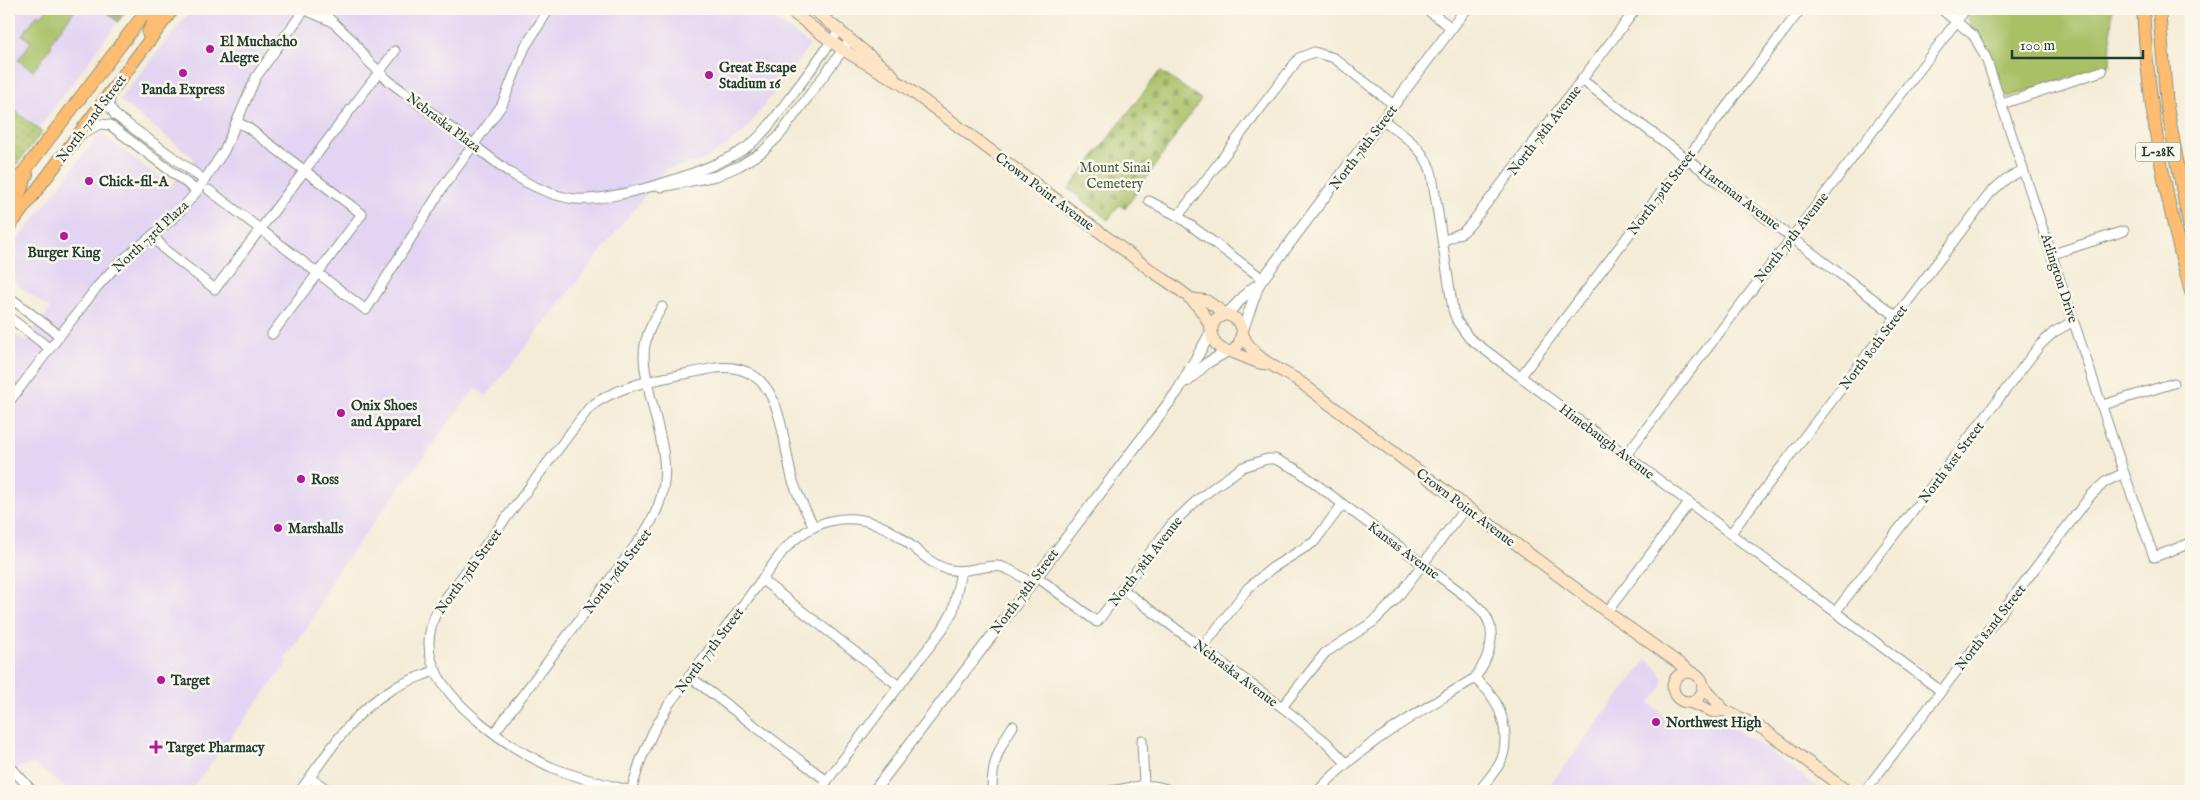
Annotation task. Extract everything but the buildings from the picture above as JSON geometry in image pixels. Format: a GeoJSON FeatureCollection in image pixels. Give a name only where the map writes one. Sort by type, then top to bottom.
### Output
{"type":"FeatureCollection","features":[{"type":"Feature","properties":{"kind":"main road","name":"North 72nd Street"},"geometry":{"type":"LineString","coordinates":[[9,191],[148,9]]}},
{"type":"Feature","properties":{"kind":"main road"},"geometry":{"type":"LineString","coordinates":[[136,58],[160,9]]}},
{"type":"Feature","properties":{"kind":"main road","name":"North 72nd Street"},"geometry":{"type":"LineString","coordinates":[[9,227],[173,9]]}},
{"type":"Feature","properties":{"kind":"main road","name":"Crown Point Avenue"},"geometry":{"type":"LineString","coordinates":[[788,9],[843,50],[899,82],[1152,271],[1193,299],[1205,314],[1211,330]]}},
{"type":"Feature","properties":{"kind":"main road","name":"Crown Point Avenue"},"geometry":{"type":"LineString","coordinates":[[813,9],[840,29],[888,70],[899,82]]}},
{"type":"Feature","properties":{"kind":"main road","name":"L-28K"},"geometry":{"type":"LineString","coordinates":[[2143,9],[2146,55],[2156,141],[2172,220],[2191,292]]}},
{"type":"Feature","properties":{"kind":"main road","name":"L-28K"},"geometry":{"type":"LineString","coordinates":[[2159,9],[2167,106],[2191,235]]}},
{"type":"Feature","properties":{"kind":"main road"},"geometry":{"type":"LineString","coordinates":[[9,211],[20,192],[34,158]]}},
{"type":"Feature","properties":{"kind":"main road","name":"Crown Point Avenue"},"geometry":{"type":"LineString","coordinates":[[1193,299],[1207,301],[1226,314]]}},
{"type":"Feature","properties":{"kind":"main road"},"geometry":{"type":"LineString","coordinates":[[1226,314],[1236,318],[1243,332],[1240,344],[1230,352],[1217,345],[1211,330],[1216,319],[1226,314]]}},
{"type":"Feature","properties":{"kind":"main road","name":"Crown Point Avenue"},"geometry":{"type":"LineString","coordinates":[[1243,332],[1252,349],[1269,364],[1296,379],[1607,612],[1691,672]]}},
{"type":"Feature","properties":{"kind":"main road","name":"Crown Point Avenue"},"geometry":{"type":"LineString","coordinates":[[1230,352],[1259,363],[1269,364]]}},
{"type":"Feature","properties":{"kind":"main road","name":"Crown Point Avenue"},"geometry":{"type":"LineString","coordinates":[[1662,652],[1676,680]]}},
{"type":"Feature","properties":{"kind":"main road"},"geometry":{"type":"LineString","coordinates":[[1724,710],[1714,712],[1683,700],[1676,695],[1674,688],[1676,680],[1684,672],[1691,672],[1699,677],[1703,686],[1724,710],[1765,730],[1847,791]]}},
{"type":"Feature","properties":{"kind":"main road"},"geometry":{"type":"LineString","coordinates":[[1689,702],[1698,698],[1703,686]]}},
{"type":"Feature","properties":{"kind":"street","name":"Nebraska Plaza"},"geometry":{"type":"LineString","coordinates":[[304,9],[330,20]]}},
{"type":"Feature","properties":{"kind":"street","name":"North 73rd Plaza"},"geometry":{"type":"LineString","coordinates":[[9,402],[59,335],[113,269],[176,216],[197,191],[224,151],[250,89],[262,66],[304,9]]}},
{"type":"Feature","properties":{"kind":"street","name":"Nebraska Plaza"},"geometry":{"type":"LineString","coordinates":[[319,9],[352,40],[379,72],[525,182],[550,193],[575,199],[600,198],[645,188]]}},
{"type":"Feature","properties":{"kind":"street"},"geometry":{"type":"LineString","coordinates":[[209,190],[366,310],[443,187],[502,105],[525,47],[549,9]]}},
{"type":"Feature","properties":{"kind":"street"},"geometry":{"type":"LineString","coordinates":[[1426,9],[1452,28]]}},
{"type":"Feature","properties":{"kind":"street","name":"North 78th Street"},"geometry":{"type":"LineString","coordinates":[[1261,282],[1466,9]]}},
{"type":"Feature","properties":{"kind":"street","name":"North 78th Avenue"},"geometry":{"type":"LineString","coordinates":[[1443,241],[1463,232],[1470,225],[1636,9]]}},
{"type":"Feature","properties":{"kind":"street","name":"North 79th Street"},"geometry":{"type":"LineString","coordinates":[[1521,376],[1801,9]]}},
{"type":"Feature","properties":{"kind":"street","name":"Arlington Drive"},"geometry":{"type":"LineString","coordinates":[[1942,9],[1968,30],[1982,48],[2154,556],[2191,543]]}},
{"type":"Feature","properties":{"kind":"street"},"geometry":{"type":"LineString","coordinates":[[1957,20],[1966,9]]}},
{"type":"Feature","properties":{"kind":"street","name":"North 79th Avenue"},"geometry":{"type":"LineString","coordinates":[[1626,454],[1957,20]]}},
{"type":"Feature","properties":{"kind":"street"},"geometry":{"type":"LineString","coordinates":[[645,188],[718,164],[745,149],[772,121],[840,29]]}},
{"type":"Feature","properties":{"kind":"street"},"geometry":{"type":"LineString","coordinates":[[645,188],[678,185],[716,176],[752,159],[779,136],[851,39]]}},
{"type":"Feature","properties":{"kind":"street"},"geometry":{"type":"LineString","coordinates":[[153,235],[164,250],[215,289],[395,52]]}},
{"type":"Feature","properties":{"kind":"street"},"geometry":{"type":"LineString","coordinates":[[1178,216],[1299,58],[1314,52],[1334,58],[1394,105]]}},
{"type":"Feature","properties":{"kind":"street"},"geometry":{"type":"LineString","coordinates":[[2002,104],[2102,71]]}},
{"type":"Feature","properties":{"kind":"street","name":"Hartman Avenue"},"geometry":{"type":"LineString","coordinates":[[1582,80],[1896,316]]}},
{"type":"Feature","properties":{"kind":"street"},"geometry":{"type":"LineString","coordinates":[[111,91],[109,105],[115,115],[204,180]]}},
{"type":"Feature","properties":{"kind":"street","name":"Himebaugh Avenue"},"geometry":{"type":"LineString","coordinates":[[1383,120],[1415,145],[1428,163],[1432,175],[1453,310],[1457,322],[1472,341],[1626,454],[1941,691]]}},
{"type":"Feature","properties":{"kind":"street"},"geometry":{"type":"LineString","coordinates":[[236,122],[247,127],[362,214],[272,334]]}},
{"type":"Feature","properties":{"kind":"street"},"geometry":{"type":"LineString","coordinates":[[77,137],[96,125],[110,125],[197,191]]}},
{"type":"Feature","properties":{"kind":"street"},"geometry":{"type":"LineString","coordinates":[[745,149],[752,159]]}},
{"type":"Feature","properties":{"kind":"street","name":"North 80th Street"},"geometry":{"type":"LineString","coordinates":[[1731,533],[1991,192],[2006,179],[2023,170]]}},
{"type":"Feature","properties":{"kind":"street"},"geometry":{"type":"LineString","coordinates":[[1149,201],[1178,216],[1261,282]]}},
{"type":"Feature","properties":{"kind":"street"},"geometry":{"type":"LineString","coordinates":[[2053,254],[2124,231]]}},
{"type":"Feature","properties":{"kind":"street"},"geometry":{"type":"LineString","coordinates":[[1226,314],[1250,290],[1261,282]]}},
{"type":"Feature","properties":{"kind":"street"},"geometry":{"type":"LineString","coordinates":[[1243,332],[1261,282]]}},
{"type":"Feature","properties":{"kind":"street"},"geometry":{"type":"LineString","coordinates":[[9,297],[59,335]]}},
{"type":"Feature","properties":{"kind":"street","name":"North 76th Street"},"geometry":{"type":"LineString","coordinates":[[494,733],[641,538],[656,515],[663,497],[666,467],[644,363],[645,345],[652,322],[662,307]]}},
{"type":"Feature","properties":{"kind":"street"},"geometry":{"type":"LineString","coordinates":[[9,317],[50,348]]}},
{"type":"Feature","properties":{"kind":"street","name":"North 81st Street"},"geometry":{"type":"LineString","coordinates":[[1836,611],[2040,346],[2054,332],[2074,321]]}},
{"type":"Feature","properties":{"kind":"street"},"geometry":{"type":"LineString","coordinates":[[1177,392],[1211,330]]}},
{"type":"Feature","properties":{"kind":"street"},"geometry":{"type":"LineString","coordinates":[[1177,392],[1207,363],[1230,352]]}},
{"type":"Feature","properties":{"kind":"street"},"geometry":{"type":"LineString","coordinates":[[648,383],[730,366],[744,370],[760,379],[770,392],[775,404],[793,480],[814,527],[833,520],[862,519],[887,528],[941,567],[961,571],[1001,567],[1033,580]]}},
{"type":"Feature","properties":{"kind":"street","name":"North 75th Street"},"geometry":{"type":"LineString","coordinates":[[632,791],[577,777],[551,767],[521,752],[494,733],[473,716],[440,680],[431,660],[429,638],[434,616],[439,607],[589,408],[611,393],[648,383]]}},
{"type":"Feature","properties":{"kind":"street"},"geometry":{"type":"LineString","coordinates":[[2103,406],[2174,383]]}},
{"type":"Feature","properties":{"kind":"street","name":"North 78th Street"},"geometry":{"type":"LineString","coordinates":[[874,791],[1177,392]]}},
{"type":"Feature","properties":{"kind":"street","name":"Kansas Avenue"},"geometry":{"type":"LineString","coordinates":[[1244,467],[1259,460],[1275,459],[1296,469],[1423,564],[1483,612],[1490,628],[1492,642],[1486,662],[1475,678]]}},
{"type":"Feature","properties":{"kind":"street","name":"North 78th Avenue"},"geometry":{"type":"LineString","coordinates":[[1033,580],[1097,622],[1171,525],[1195,502],[1244,467]]}},
{"type":"Feature","properties":{"kind":"street","name":"North 82nd Street"},"geometry":{"type":"LineString","coordinates":[[1865,791],[2091,495],[2105,482],[2124,472]]}},
{"type":"Feature","properties":{"kind":"street"},"geometry":{"type":"LineString","coordinates":[[1607,612],[1689,502]]}},
{"type":"Feature","properties":{"kind":"street"},"geometry":{"type":"LineString","coordinates":[[1202,648],[1248,588],[1272,568],[1314,542],[1342,505]]}},
{"type":"Feature","properties":{"kind":"street"},"geometry":{"type":"LineString","coordinates":[[1282,707],[1319,659],[1333,647],[1363,629],[1383,614],[1466,507]]}},
{"type":"Feature","properties":{"kind":"street","name":"North 77th Street"},"geometry":{"type":"LineString","coordinates":[[632,791],[640,762],[653,732],[689,676],[794,539],[814,527]]}},
{"type":"Feature","properties":{"kind":"street"},"geometry":{"type":"LineString","coordinates":[[819,791],[948,619],[956,599],[961,571]]}},
{"type":"Feature","properties":{"kind":"street"},"geometry":{"type":"LineString","coordinates":[[762,580],[899,686]]}},
{"type":"Feature","properties":{"kind":"street","name":"Nebraska Avenue"},"geometry":{"type":"LineString","coordinates":[[1122,589],[1282,707],[1326,742],[1346,763]]}},
{"type":"Feature","properties":{"kind":"street"},"geometry":{"type":"LineString","coordinates":[[300,791],[351,723],[368,706],[395,687],[436,670]]}},
{"type":"Feature","properties":{"kind":"street"},"geometry":{"type":"LineString","coordinates":[[689,676],[827,781]]}},
{"type":"Feature","properties":{"kind":"street"},"geometry":{"type":"LineString","coordinates":[[1318,791],[1346,763],[1370,744],[1475,678],[1488,692],[1500,711],[1505,747],[1500,762],[1479,791]]}},
{"type":"Feature","properties":{"kind":"street"},"geometry":{"type":"LineString","coordinates":[[992,791],[993,764],[998,749],[1012,726]]}},
{"type":"Feature","properties":{"kind":"street"},"geometry":{"type":"LineString","coordinates":[[1142,740],[1144,785]]}},
{"type":"Feature","properties":{"kind":"street"},"geometry":{"type":"LineString","coordinates":[[9,765],[32,791]]}},
{"type":"Feature","properties":{"kind":"street"},"geometry":{"type":"LineString","coordinates":[[310,778],[330,791]]}},
{"type":"Feature","properties":{"kind":"street"},"geometry":{"type":"LineString","coordinates":[[1109,791],[1144,785],[1171,791]]}},
{"type":"Feature","properties":{"kind":"shaded area"},"geometry":{"type":"Polygon","coordinates":[[[9,9],[103,9],[118,22],[38,129],[9,107],[9,9]]]}},
{"type":"Feature","properties":{"kind":"shaded area"},"geometry":{"type":"Polygon","coordinates":[[[192,9],[762,9],[810,45],[744,132],[722,149],[701,161],[666,169],[487,396],[475,388],[333,577],[309,626],[284,659],[288,662],[190,791],[70,791],[34,764],[9,771],[9,330],[26,342],[50,309],[9,278],[9,252],[100,133],[171,186],[194,158],[119,100],[192,9]]]}},
{"type":"Feature","properties":{"kind":"shaded area","name":"Northwest High"},"geometry":{"type":"Polygon","coordinates":[[[1647,659],[1659,670],[1663,680],[1662,687],[1650,703],[1667,719],[1679,713],[1689,714],[1738,731],[1765,748],[1823,791],[1545,791],[1647,659]]]}},
{"type":"Feature","properties":{"kind":"green space"},"geometry":{"type":"Polygon","coordinates":[[[47,9],[75,10],[50,43],[52,46],[33,71],[18,60],[31,42],[22,35],[38,14],[41,17],[47,9]]]}},
{"type":"Feature","properties":{"kind":"green space"},"geometry":{"type":"Polygon","coordinates":[[[103,9],[128,9],[118,22],[103,9]]]}},
{"type":"Feature","properties":{"kind":"green space"},"geometry":{"type":"Polygon","coordinates":[[[1974,9],[2112,9],[2110,65],[2008,97],[2002,92],[1988,49],[1969,22],[1968,16],[1974,9]]]}},
{"type":"Feature","properties":{"kind":"green space","name":"Mount Sinai Cemetery"},"geometry":{"type":"Polygon","coordinates":[[[1160,71],[1201,99],[1125,209],[1119,205],[1108,220],[1069,189],[1160,71]]]}},
{"type":"Feature","properties":{"kind":"green space"},"geometry":{"type":"Polygon","coordinates":[[[9,106],[42,132],[9,175],[9,106]]]}},
{"type":"Feature","properties":{"kind":"place","name":"El Muchacho Alegre"},"geometry":{"type":"Point","coordinates":[210,49]}},
{"type":"Feature","properties":{"kind":"place","name":"Panda Express"},"geometry":{"type":"Point","coordinates":[183,73]}},
{"type":"Feature","properties":{"kind":"place","name":"Great Escape Stadium 16"},"geometry":{"type":"Point","coordinates":[709,75]}},
{"type":"Feature","properties":{"kind":"place","name":"Chick-fil-A"},"geometry":{"type":"Point","coordinates":[89,181]}},
{"type":"Feature","properties":{"kind":"place","name":"Burger King"},"geometry":{"type":"Point","coordinates":[64,236]}},
{"type":"Feature","properties":{"kind":"place","name":"Onix Shoes and Apparel"},"geometry":{"type":"Point","coordinates":[341,413]}},
{"type":"Feature","properties":{"kind":"place","name":"Ross"},"geometry":{"type":"Point","coordinates":[301,479]}},
{"type":"Feature","properties":{"kind":"place","name":"Marshalls"},"geometry":{"type":"Point","coordinates":[278,528]}},
{"type":"Feature","properties":{"kind":"place","name":"Target"},"geometry":{"type":"Point","coordinates":[161,680]}},
{"type":"Feature","properties":{"kind":"place","name":"Northwest High"},"geometry":{"type":"Point","coordinates":[1656,722]}},
{"type":"Feature","properties":{"kind":"place","name":"Target Pharmacy"},"geometry":{"type":"Point","coordinates":[156,747]}}]}
